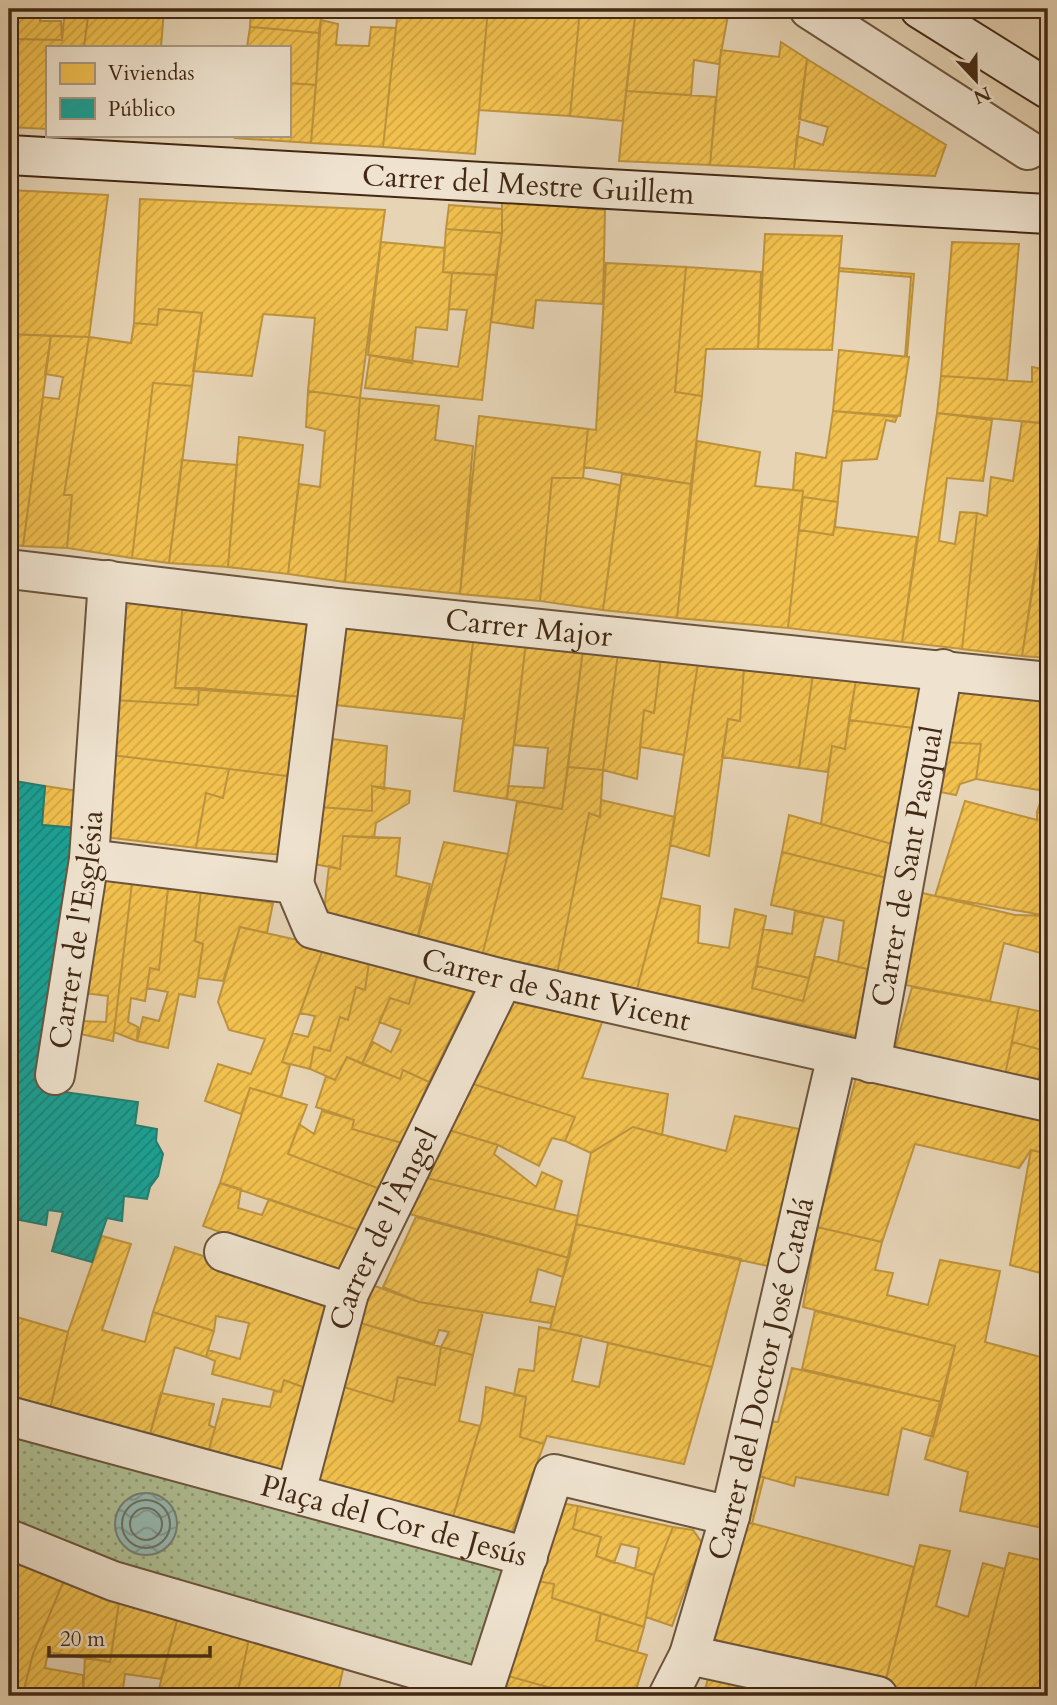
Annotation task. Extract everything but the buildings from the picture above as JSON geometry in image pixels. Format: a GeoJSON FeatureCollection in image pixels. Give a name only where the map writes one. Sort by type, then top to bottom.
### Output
{"type":"FeatureCollection","features":[{"type":"Feature","properties":{"kind":"street"},"geometry":{"type":"LineString","coordinates":[[809,9],[1028,150]]}},
{"type":"Feature","properties":{"kind":"street"},"geometry":{"type":"LineString","coordinates":[[920,9],[1048,89]]}},
{"type":"Feature","properties":{"kind":"street","name":"Carrer del Mestre Guillem"},"geometry":{"type":"LineString","coordinates":[[9,155],[1048,214]]}},
{"type":"Feature","properties":{"kind":"street","name":"Carrer Major"},"geometry":{"type":"LineString","coordinates":[[9,569],[329,607],[1048,682]]}},
{"type":"Feature","properties":{"kind":"street","name":"Carrer de l'Església"},"geometry":{"type":"LineString","coordinates":[[55,1075],[89,859],[108,580]]}},
{"type":"Feature","properties":{"kind":"street"},"geometry":{"type":"LineString","coordinates":[[89,859],[294,884],[329,607]]}},
{"type":"Feature","properties":{"kind":"street","name":"Carrer de Sant Pasqual"},"geometry":{"type":"LineString","coordinates":[[854,1059],[943,669]]}},
{"type":"Feature","properties":{"kind":"street","name":"Carrer de Sant Vicent"},"geometry":{"type":"LineString","coordinates":[[294,884],[313,929],[503,979],[1048,1102]]}},
{"type":"Feature","properties":{"kind":"street","name":"Carrer de l'Àngel"},"geometry":{"type":"LineString","coordinates":[[296,1492],[349,1293],[503,979]]}},
{"type":"Feature","properties":{"kind":"street","name":"Carrer del Doctor José Catalá"},"geometry":{"type":"LineString","coordinates":[[668,1696],[689,1655],[730,1516],[854,1059]]}},
{"type":"Feature","properties":{"kind":"street"},"geometry":{"type":"LineString","coordinates":[[224,1252],[349,1293]]}},
{"type":"Feature","properties":{"kind":"street","name":"Plaça del Cor de Jesús"},"geometry":{"type":"LineString","coordinates":[[9,1416],[528,1557],[483,1693],[113,1581],[9,1539]]}},
{"type":"Feature","properties":{"kind":"street"},"geometry":{"type":"LineString","coordinates":[[528,1557],[554,1474],[730,1516]]}},
{"type":"Feature","properties":{"kind":"street"},"geometry":{"type":"LineString","coordinates":[[689,1655],[878,1696]]}},
{"type":"Feature","properties":{"kind":"green space"},"geometry":{"type":"Polygon","coordinates":[[[9,1426],[508,1559],[471,1676],[9,1528],[9,1426]]]}},
{"type":"Feature","properties":{"kind":"water"},"geometry":{"type":"Polygon","coordinates":[[[140,1493],[152,1493],[168,1502],[175,1512],[175,1536],[168,1546],[152,1555],[140,1555],[129,1550],[120,1541],[115,1530],[115,1518],[120,1507],[129,1498],[140,1493]]]}}]}
